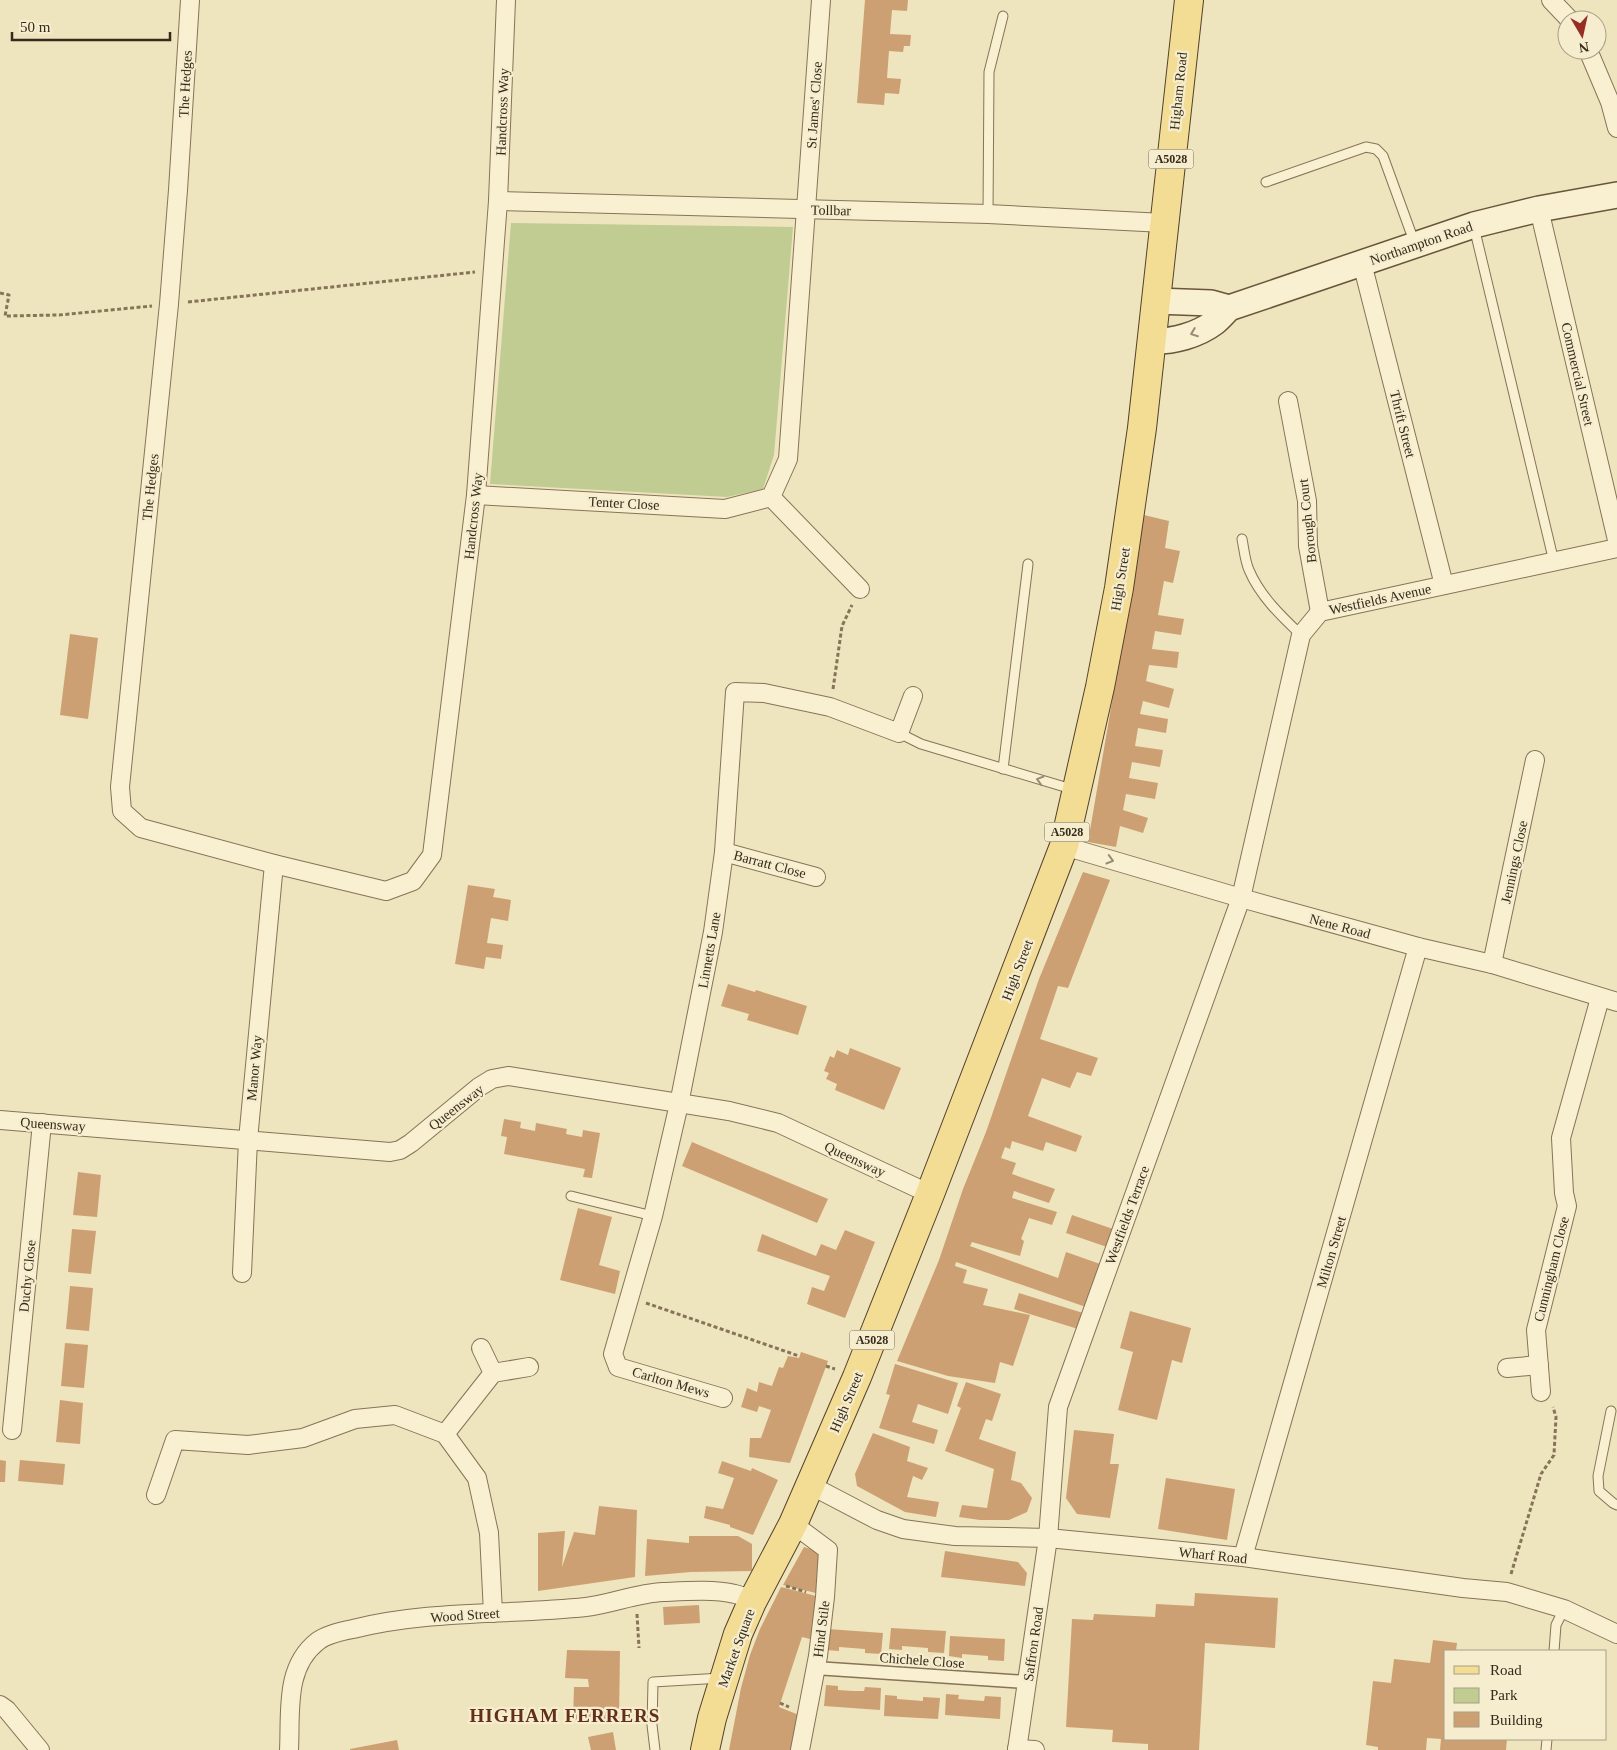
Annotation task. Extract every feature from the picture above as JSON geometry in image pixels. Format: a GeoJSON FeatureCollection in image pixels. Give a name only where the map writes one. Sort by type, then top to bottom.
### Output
{"type":"FeatureCollection","features":[{"type":"Feature","properties":{"kind":"main road","name":"Higham Road"},"geometry":{"type":"LineString","coordinates":[[1156,301],[1189,0]]}},
{"type":"Feature","properties":{"kind":"main road","name":"Northampton Road"},"geometry":{"type":"LineString","coordinates":[[1229,308],[1474,224],[1539,208],[1617,195]]}},
{"type":"Feature","properties":{"kind":"main road"},"geometry":{"type":"LineString","coordinates":[[1156,301],[1210,303],[1229,308]]}},
{"type":"Feature","properties":{"kind":"main road","name":"High Street"},"geometry":{"type":"LineString","coordinates":[[758,1591],[793,1524],[857,1377],[930,1194],[1064,846],[1078,791],[1119,588],[1142,428],[1156,301]]}},
{"type":"Feature","properties":{"kind":"main road"},"geometry":{"type":"LineString","coordinates":[[1151,341],[1168,342],[1202,329],[1215,322],[1229,308]]}},
{"type":"Feature","properties":{"kind":"main road","name":"Market Square"},"geometry":{"type":"LineString","coordinates":[[705,1750],[712,1718],[738,1634],[758,1591]]}},
{"type":"Feature","properties":{"kind":"street","name":"The Hedges"},"geometry":{"type":"LineString","coordinates":[[190,0],[178,190],[168,304],[120,787],[122,811],[141,828],[274,864]]}},
{"type":"Feature","properties":{"kind":"street","name":"Handcross Way"},"geometry":{"type":"LineString","coordinates":[[274,864],[386,891],[413,881],[432,855],[476,495],[498,202],[506,0]]}},
{"type":"Feature","properties":{"kind":"street","name":"St James' Close"},"geometry":{"type":"LineString","coordinates":[[807,210],[821,0]]}},
{"type":"Feature","properties":{"kind":"street"},"geometry":{"type":"LineString","coordinates":[[1551,0],[1560,10]]}},
{"type":"Feature","properties":{"kind":"street"},"geometry":{"type":"LineString","coordinates":[[1593,60],[1613,101],[1617,128]]}},
{"type":"Feature","properties":{"kind":"street","name":"Tollbar"},"geometry":{"type":"LineString","coordinates":[[498,202],[988,214],[1164,223]]}},
{"type":"Feature","properties":{"kind":"street","name":"Commercial Street"},"geometry":{"type":"LineString","coordinates":[[1539,208],[1617,540]]}},
{"type":"Feature","properties":{"kind":"street"},"geometry":{"type":"LineString","coordinates":[[807,210],[788,459],[771,497],[860,589]]}},
{"type":"Feature","properties":{"kind":"street","name":"Thrift Street"},"geometry":{"type":"LineString","coordinates":[[1362,263],[1444,585]]}},
{"type":"Feature","properties":{"kind":"street","name":"Borough Court"},"geometry":{"type":"LineString","coordinates":[[1288,401],[1307,501],[1308,546],[1320,612]]}},
{"type":"Feature","properties":{"kind":"street","name":"Tenter Close"},"geometry":{"type":"LineString","coordinates":[[476,495],[725,509],[771,497]]}},
{"type":"Feature","properties":{"kind":"street","name":"Westfields Avenue"},"geometry":{"type":"LineString","coordinates":[[1241,898],[1301,635],[1320,612],[1617,548]]}},
{"type":"Feature","properties":{"kind":"street","name":"Linnetts Lane"},"geometry":{"type":"LineString","coordinates":[[618,1367],[613,1354],[653,1216],[679,1104],[713,932],[724,852],[735,692],[764,693],[830,707],[899,733]]}},
{"type":"Feature","properties":{"kind":"street"},"geometry":{"type":"LineString","coordinates":[[899,733],[913,696]]}},
{"type":"Feature","properties":{"kind":"street","name":"Jennings Close"},"geometry":{"type":"LineString","coordinates":[[1492,964],[1535,760]]}},
{"type":"Feature","properties":{"kind":"street","name":"Nene Road"},"geometry":{"type":"LineString","coordinates":[[1064,846],[1418,947],[1492,964],[1608,1000]]}},
{"type":"Feature","properties":{"kind":"street","name":"Barratt Close"},"geometry":{"type":"LineString","coordinates":[[724,852],[816,877]]}},
{"type":"Feature","properties":{"kind":"street","name":"Manor Way"},"geometry":{"type":"LineString","coordinates":[[242,1273],[248,1140],[274,864]]}},
{"type":"Feature","properties":{"kind":"street","name":"Westfields Terrace"},"geometry":{"type":"LineString","coordinates":[[1048,1538],[1058,1407],[1241,898]]}},
{"type":"Feature","properties":{"kind":"street","name":"Milton Street"},"geometry":{"type":"LineString","coordinates":[[1243,1557],[1418,947]]}},
{"type":"Feature","properties":{"kind":"street","name":"Cunningham Close"},"geometry":{"type":"LineString","coordinates":[[1541,1392],[1536,1330],[1567,1206],[1564,1193],[1561,1138],[1608,1000]]}},
{"type":"Feature","properties":{"kind":"street","name":"Queensway"},"geometry":{"type":"LineString","coordinates":[[0,1120],[390,1152],[411,1143],[479,1087],[492,1079],[508,1076],[729,1112],[778,1123],[930,1194]]}},
{"type":"Feature","properties":{"kind":"street","name":"Duchy Close"},"geometry":{"type":"LineString","coordinates":[[12,1430],[42,1123]]}},
{"type":"Feature","properties":{"kind":"street"},"geometry":{"type":"LineString","coordinates":[[481,1348],[493,1373]]}},
{"type":"Feature","properties":{"kind":"street"},"geometry":{"type":"LineString","coordinates":[[1507,1368],[1539,1365]]}},
{"type":"Feature","properties":{"kind":"street"},"geometry":{"type":"LineString","coordinates":[[445,1434],[493,1373],[529,1367]]}},
{"type":"Feature","properties":{"kind":"street","name":"Carlton Mews"},"geometry":{"type":"LineString","coordinates":[[618,1367],[723,1398]]}},
{"type":"Feature","properties":{"kind":"street"},"geometry":{"type":"LineString","coordinates":[[156,1495],[176,1440],[248,1445],[303,1438],[355,1419],[395,1415],[445,1434],[476,1478],[489,1533],[492,1613]]}},
{"type":"Feature","properties":{"kind":"street","name":"Wharf Road"},"geometry":{"type":"LineString","coordinates":[[810,1485],[877,1520],[903,1529],[956,1536],[1048,1538],[1243,1557],[1463,1588],[1507,1592],[1564,1609],[1617,1634]]}},
{"type":"Feature","properties":{"kind":"street","name":"Hind Stile"},"geometry":{"type":"LineString","coordinates":[[793,1524],[828,1550],[825,1597],[815,1668],[800,1750]]}},
{"type":"Feature","properties":{"kind":"street","name":"Saffron Road"},"geometry":{"type":"LineString","coordinates":[[1023,1750],[1027,1682],[1048,1538]]}},
{"type":"Feature","properties":{"kind":"street","name":"Market Square"},"geometry":{"type":"LineString","coordinates":[[636,1596],[662,1592],[704,1591],[737,1594],[758,1591]]}},
{"type":"Feature","properties":{"kind":"street","name":"Wood Street"},"geometry":{"type":"LineString","coordinates":[[290,1750],[289,1719],[295,1672],[303,1656],[319,1640],[373,1624],[433,1616],[587,1606],[636,1596]]}},
{"type":"Feature","properties":{"kind":"street","name":"Chichele Close"},"geometry":{"type":"LineString","coordinates":[[815,1668],[1027,1682]]}},
{"type":"Feature","properties":{"kind":"street"},"geometry":{"type":"LineString","coordinates":[[0,1705],[7,1710],[40,1750]]}},
{"type":"Feature","properties":{"kind":"lane"},"geometry":{"type":"LineString","coordinates":[[988,214],[989,72],[1003,16]]}},
{"type":"Feature","properties":{"kind":"lane"},"geometry":{"type":"LineString","coordinates":[[1266,182],[1366,148],[1376,149],[1383,156],[1415,244]]}},
{"type":"Feature","properties":{"kind":"lane"},"geometry":{"type":"LineString","coordinates":[[1474,224],[1554,562]]}},
{"type":"Feature","properties":{"kind":"lane"},"geometry":{"type":"LineString","coordinates":[[1242,539],[1248,569],[1261,592],[1277,612],[1301,635]]}},
{"type":"Feature","properties":{"kind":"lane"},"geometry":{"type":"LineString","coordinates":[[1003,769],[1028,564]]}},
{"type":"Feature","properties":{"kind":"lane","name":"Linnetts Lane"},"geometry":{"type":"LineString","coordinates":[[899,733],[921,744],[1078,791]]}},
{"type":"Feature","properties":{"kind":"lane"},"geometry":{"type":"LineString","coordinates":[[571,1196],[653,1216]]}},
{"type":"Feature","properties":{"kind":"lane"},"geometry":{"type":"LineString","coordinates":[[1611,1412],[1598,1476],[1599,1491],[1617,1505]]}},
{"type":"Feature","properties":{"kind":"lane"},"geometry":{"type":"LineString","coordinates":[[1554,1650],[1556,1625],[1564,1609]]}},
{"type":"Feature","properties":{"kind":"lane"},"geometry":{"type":"LineString","coordinates":[[655,1750],[652,1725],[653,1682],[724,1678]]}},
{"type":"Feature","properties":{"kind":"path"},"geometry":{"type":"LineString","coordinates":[[0,293],[9,295],[5,316],[59,315],[493,270]]}},
{"type":"Feature","properties":{"kind":"path"},"geometry":{"type":"LineString","coordinates":[[830,707],[842,626],[860,589]]}},
{"type":"Feature","properties":{"kind":"path"},"geometry":{"type":"LineString","coordinates":[[629,1297],[799,1356]]}},
{"type":"Feature","properties":{"kind":"path"},"geometry":{"type":"LineString","coordinates":[[1507,1592],[1512,1566],[1541,1474],[1554,1455],[1556,1417],[1551,1403],[1541,1392]]}},
{"type":"Feature","properties":{"kind":"path"},"geometry":{"type":"LineString","coordinates":[[758,1591],[825,1597]]}},
{"type":"Feature","properties":{"kind":"path"},"geometry":{"type":"LineString","coordinates":[[636,1596],[640,1648]]}},
{"type":"Feature","properties":{"kind":"green space"},"geometry":{"type":"Polygon","coordinates":[[[511,223],[793,227],[774,455],[763,489],[727,497],[490,484],[511,223]]]}},
{"type":"Feature","properties":{"kind":"building"},"geometry":{"type":"Polygon","coordinates":[[[865,0],[908,0],[907,11],[892,10],[890,34],[911,35],[910,46],[904,46],[903,52],[889,51],[887,78],[901,79],[899,94],[885,93],[884,105],[857,103],[865,0]]]}},
{"type":"Feature","properties":{"kind":"building"},"geometry":{"type":"Polygon","coordinates":[[[1144,515],[1169,521],[1165,548],[1180,551],[1173,583],[1164,581],[1158,615],[1184,619],[1181,635],[1155,631],[1152,649],[1179,652],[1177,668],[1149,665],[1146,681],[1174,689],[1169,708],[1143,701],[1140,714],[1168,719],[1166,733],[1138,728],[1135,746],[1163,750],[1160,767],[1132,762],[1129,778],[1158,783],[1155,799],[1126,794],[1123,810],[1148,818],[1143,833],[1120,826],[1116,847],[1088,842],[1144,515]]]}},
{"type":"Feature","properties":{"kind":"building"},"geometry":{"type":"Polygon","coordinates":[[[70,634],[98,638],[88,719],[60,715],[70,634]]]}},
{"type":"Feature","properties":{"kind":"building"},"geometry":{"type":"Polygon","coordinates":[[[1083,872],[1110,880],[1068,988],[1058,986],[1040,1039],[1098,1058],[1091,1076],[1077,1072],[1070,1088],[1042,1078],[1028,1116],[1082,1136],[1076,1152],[1046,1142],[1043,1151],[1012,1141],[1010,1149],[1005,1147],[1001,1158],[1016,1163],[1012,1174],[1055,1189],[1049,1203],[1014,1191],[1012,1198],[1057,1212],[1052,1225],[1029,1218],[1021,1239],[1024,1241],[1020,1256],[972,1242],[970,1246],[1058,1278],[1066,1252],[1103,1265],[1086,1307],[956,1262],[955,1266],[967,1270],[963,1283],[988,1289],[983,1305],[1030,1315],[1013,1366],[1000,1362],[995,1383],[948,1376],[897,1361],[939,1260],[1039,979],[1083,872]]]}},
{"type":"Feature","properties":{"kind":"building"},"geometry":{"type":"Polygon","coordinates":[[[468,885],[495,889],[493,897],[511,900],[508,921],[491,918],[487,943],[503,945],[501,959],[486,957],[484,969],[455,964],[468,885]]]}},
{"type":"Feature","properties":{"kind":"building"},"geometry":{"type":"Polygon","coordinates":[[[728,984],[755,992],[756,990],[807,1006],[798,1035],[747,1020],[749,1014],[721,1006],[728,984]]]}},
{"type":"Feature","properties":{"kind":"building"},"geometry":{"type":"Polygon","coordinates":[[[850,1048],[901,1068],[884,1110],[835,1090],[837,1084],[826,1079],[829,1073],[824,1071],[830,1056],[834,1058],[837,1050],[848,1055],[850,1048]]]}},
{"type":"Feature","properties":{"kind":"building"},"geometry":{"type":"Polygon","coordinates":[[[504,1119],[521,1122],[520,1128],[535,1131],[536,1123],[567,1129],[566,1134],[582,1137],[583,1130],[600,1133],[592,1178],[583,1177],[585,1169],[504,1154],[507,1137],[501,1136],[504,1119]]]}},
{"type":"Feature","properties":{"kind":"building"},"geometry":{"type":"Polygon","coordinates":[[[692,1142],[828,1199],[817,1223],[682,1166],[692,1142]]]}},
{"type":"Feature","properties":{"kind":"building"},"geometry":{"type":"Polygon","coordinates":[[[78,1172],[101,1175],[97,1217],[73,1215],[78,1172]]]}},
{"type":"Feature","properties":{"kind":"building"},"geometry":{"type":"Polygon","coordinates":[[[578,1208],[612,1217],[599,1265],[620,1271],[615,1294],[560,1280],[578,1208]]]}},
{"type":"Feature","properties":{"kind":"building"},"geometry":{"type":"Polygon","coordinates":[[[1072,1215],[1116,1230],[1110,1248],[1066,1233],[1072,1215]]]}},
{"type":"Feature","properties":{"kind":"building"},"geometry":{"type":"Polygon","coordinates":[[[72,1229],[96,1231],[91,1274],[68,1272],[72,1229]]]}},
{"type":"Feature","properties":{"kind":"building"},"geometry":{"type":"Polygon","coordinates":[[[845,1230],[875,1242],[845,1318],[807,1304],[812,1287],[824,1291],[830,1276],[757,1251],[762,1234],[816,1256],[821,1244],[836,1250],[845,1230]]]}},
{"type":"Feature","properties":{"kind":"building"},"geometry":{"type":"Polygon","coordinates":[[[70,1286],[93,1288],[89,1331],[66,1329],[70,1286]]]}},
{"type":"Feature","properties":{"kind":"building"},"geometry":{"type":"Polygon","coordinates":[[[1019,1293],[1083,1313],[1078,1329],[1014,1309],[1019,1293]]]}},
{"type":"Feature","properties":{"kind":"building"},"geometry":{"type":"Polygon","coordinates":[[[1130,1311],[1191,1328],[1182,1363],[1172,1360],[1157,1420],[1118,1410],[1133,1352],[1120,1348],[1130,1311]]]}},
{"type":"Feature","properties":{"kind":"building"},"geometry":{"type":"Polygon","coordinates":[[[65,1343],[88,1345],[84,1388],[61,1386],[65,1343]]]}},
{"type":"Feature","properties":{"kind":"building"},"geometry":{"type":"Polygon","coordinates":[[[801,1352],[828,1361],[790,1463],[749,1457],[750,1438],[761,1438],[771,1410],[759,1406],[757,1412],[741,1407],[747,1388],[757,1392],[759,1382],[772,1386],[779,1367],[783,1368],[788,1356],[799,1358],[801,1352]]]}},
{"type":"Feature","properties":{"kind":"building"},"geometry":{"type":"Polygon","coordinates":[[[895,1364],[958,1383],[948,1414],[918,1404],[912,1422],[938,1430],[934,1444],[879,1428],[890,1395],[886,1394],[895,1364]]]}},
{"type":"Feature","properties":{"kind":"building"},"geometry":{"type":"Polygon","coordinates":[[[966,1382],[1001,1394],[992,1421],[986,1419],[979,1439],[1016,1452],[1011,1480],[1021,1483],[1032,1498],[1027,1512],[1009,1520],[980,1520],[959,1517],[962,1505],[987,1508],[994,1469],[945,1451],[961,1408],[957,1406],[966,1382]]]}},
{"type":"Feature","properties":{"kind":"building"},"geometry":{"type":"Polygon","coordinates":[[[60,1400],[83,1403],[80,1444],[56,1442],[60,1400]]]}},
{"type":"Feature","properties":{"kind":"building"},"geometry":{"type":"Polygon","coordinates":[[[1074,1430],[1114,1434],[1110,1464],[1119,1464],[1110,1518],[1077,1514],[1066,1498],[1074,1430]]]}},
{"type":"Feature","properties":{"kind":"building"},"geometry":{"type":"Polygon","coordinates":[[[873,1433],[910,1447],[907,1461],[928,1468],[922,1480],[913,1476],[907,1497],[939,1502],[936,1517],[905,1512],[857,1486],[855,1474],[873,1433]]]}},
{"type":"Feature","properties":{"kind":"building"},"geometry":{"type":"Polygon","coordinates":[[[0,1460],[6,1461],[5,1482],[0,1482],[0,1460]]]}},
{"type":"Feature","properties":{"kind":"building"},"geometry":{"type":"Polygon","coordinates":[[[20,1460],[65,1464],[63,1485],[18,1481],[20,1460]]]}},
{"type":"Feature","properties":{"kind":"building"},"geometry":{"type":"Polygon","coordinates":[[[722,1461],[751,1471],[752,1468],[778,1480],[753,1535],[730,1527],[730,1525],[704,1518],[706,1506],[723,1509],[734,1478],[718,1473],[722,1461]]]}},
{"type":"Feature","properties":{"kind":"building"},"geometry":{"type":"Polygon","coordinates":[[[1166,1478],[1235,1489],[1227,1540],[1158,1529],[1166,1478]]]}},
{"type":"Feature","properties":{"kind":"building"},"geometry":{"type":"Polygon","coordinates":[[[599,1506],[637,1510],[635,1577],[538,1591],[538,1533],[565,1531],[562,1567],[574,1532],[595,1535],[599,1506]]]}},
{"type":"Feature","properties":{"kind":"building"},"geometry":{"type":"Polygon","coordinates":[[[689,1536],[738,1536],[752,1544],[752,1571],[691,1572],[645,1576],[647,1539],[689,1543],[689,1536]]]}},
{"type":"Feature","properties":{"kind":"building"},"geometry":{"type":"Polygon","coordinates":[[[804,1547],[824,1553],[820,1594],[783,1585],[804,1547]]]}},
{"type":"Feature","properties":{"kind":"building"},"geometry":{"type":"Polygon","coordinates":[[[945,1551],[1018,1562],[1027,1573],[1025,1586],[941,1577],[945,1551]]]}},
{"type":"Feature","properties":{"kind":"building"},"geometry":{"type":"Polygon","coordinates":[[[781,1587],[820,1597],[810,1639],[802,1637],[779,1707],[799,1715],[794,1750],[729,1750],[741,1688],[750,1655],[760,1629],[781,1587]]]}},
{"type":"Feature","properties":{"kind":"building"},"geometry":{"type":"Polygon","coordinates":[[[1195,1593],[1278,1598],[1275,1648],[1205,1643],[1199,1750],[1148,1750],[1148,1744],[1112,1742],[1113,1730],[1066,1727],[1072,1619],[1093,1620],[1094,1614],[1155,1617],[1156,1604],[1194,1606],[1195,1593]]]}},
{"type":"Feature","properties":{"kind":"building"},"geometry":{"type":"Polygon","coordinates":[[[699,1605],[700,1623],[664,1625],[663,1607],[699,1605]]]}},
{"type":"Feature","properties":{"kind":"building"},"geometry":{"type":"Polygon","coordinates":[[[891,1628],[946,1631],[944,1653],[928,1652],[928,1648],[902,1646],[902,1650],[889,1649],[891,1628]]]}},
{"type":"Feature","properties":{"kind":"building"},"geometry":{"type":"Polygon","coordinates":[[[828,1629],[883,1633],[881,1654],[865,1653],[865,1649],[839,1647],[839,1651],[826,1650],[828,1629]]]}},
{"type":"Feature","properties":{"kind":"building"},"geometry":{"type":"Polygon","coordinates":[[[950,1636],[1005,1639],[1004,1661],[988,1660],[988,1656],[962,1654],[962,1658],[949,1656],[950,1636]]]}},
{"type":"Feature","properties":{"kind":"building"},"geometry":{"type":"Polygon","coordinates":[[[1433,1640],[1457,1643],[1456,1650],[1444,1650],[1444,1740],[1507,1740],[1506,1750],[1440,1750],[1441,1739],[1427,1738],[1426,1750],[1378,1750],[1378,1747],[1366,1745],[1373,1681],[1391,1683],[1394,1659],[1430,1663],[1433,1640]]]}},
{"type":"Feature","properties":{"kind":"building"},"geometry":{"type":"Polygon","coordinates":[[[567,1650],[620,1651],[619,1720],[573,1720],[574,1687],[589,1687],[588,1679],[565,1678],[567,1650]]]}},
{"type":"Feature","properties":{"kind":"building"},"geometry":{"type":"Polygon","coordinates":[[[826,1685],[838,1686],[838,1690],[853,1691],[864,1691],[865,1687],[881,1688],[880,1710],[824,1706],[826,1685]]]}},
{"type":"Feature","properties":{"kind":"building"},"geometry":{"type":"Polygon","coordinates":[[[946,1694],[959,1695],[958,1699],[984,1701],[985,1696],[1001,1697],[1000,1719],[945,1715],[946,1694]]]}},
{"type":"Feature","properties":{"kind":"building"},"geometry":{"type":"Polygon","coordinates":[[[885,1695],[897,1696],[897,1699],[923,1701],[923,1697],[940,1698],[938,1719],[884,1716],[885,1695]]]}},
{"type":"Feature","properties":{"kind":"building"},"geometry":{"type":"Polygon","coordinates":[[[613,1732],[616,1750],[591,1750],[588,1737],[613,1732]]]}},
{"type":"Feature","properties":{"kind":"building"},"geometry":{"type":"Polygon","coordinates":[[[397,1740],[399,1750],[350,1750],[350,1749],[397,1740]]]}},
{"type":"Feature","properties":{"kind":"district","name":"HIGHAM FERRERS"},"geometry":{"type":"Point","coordinates":[565,1715]}}]}
